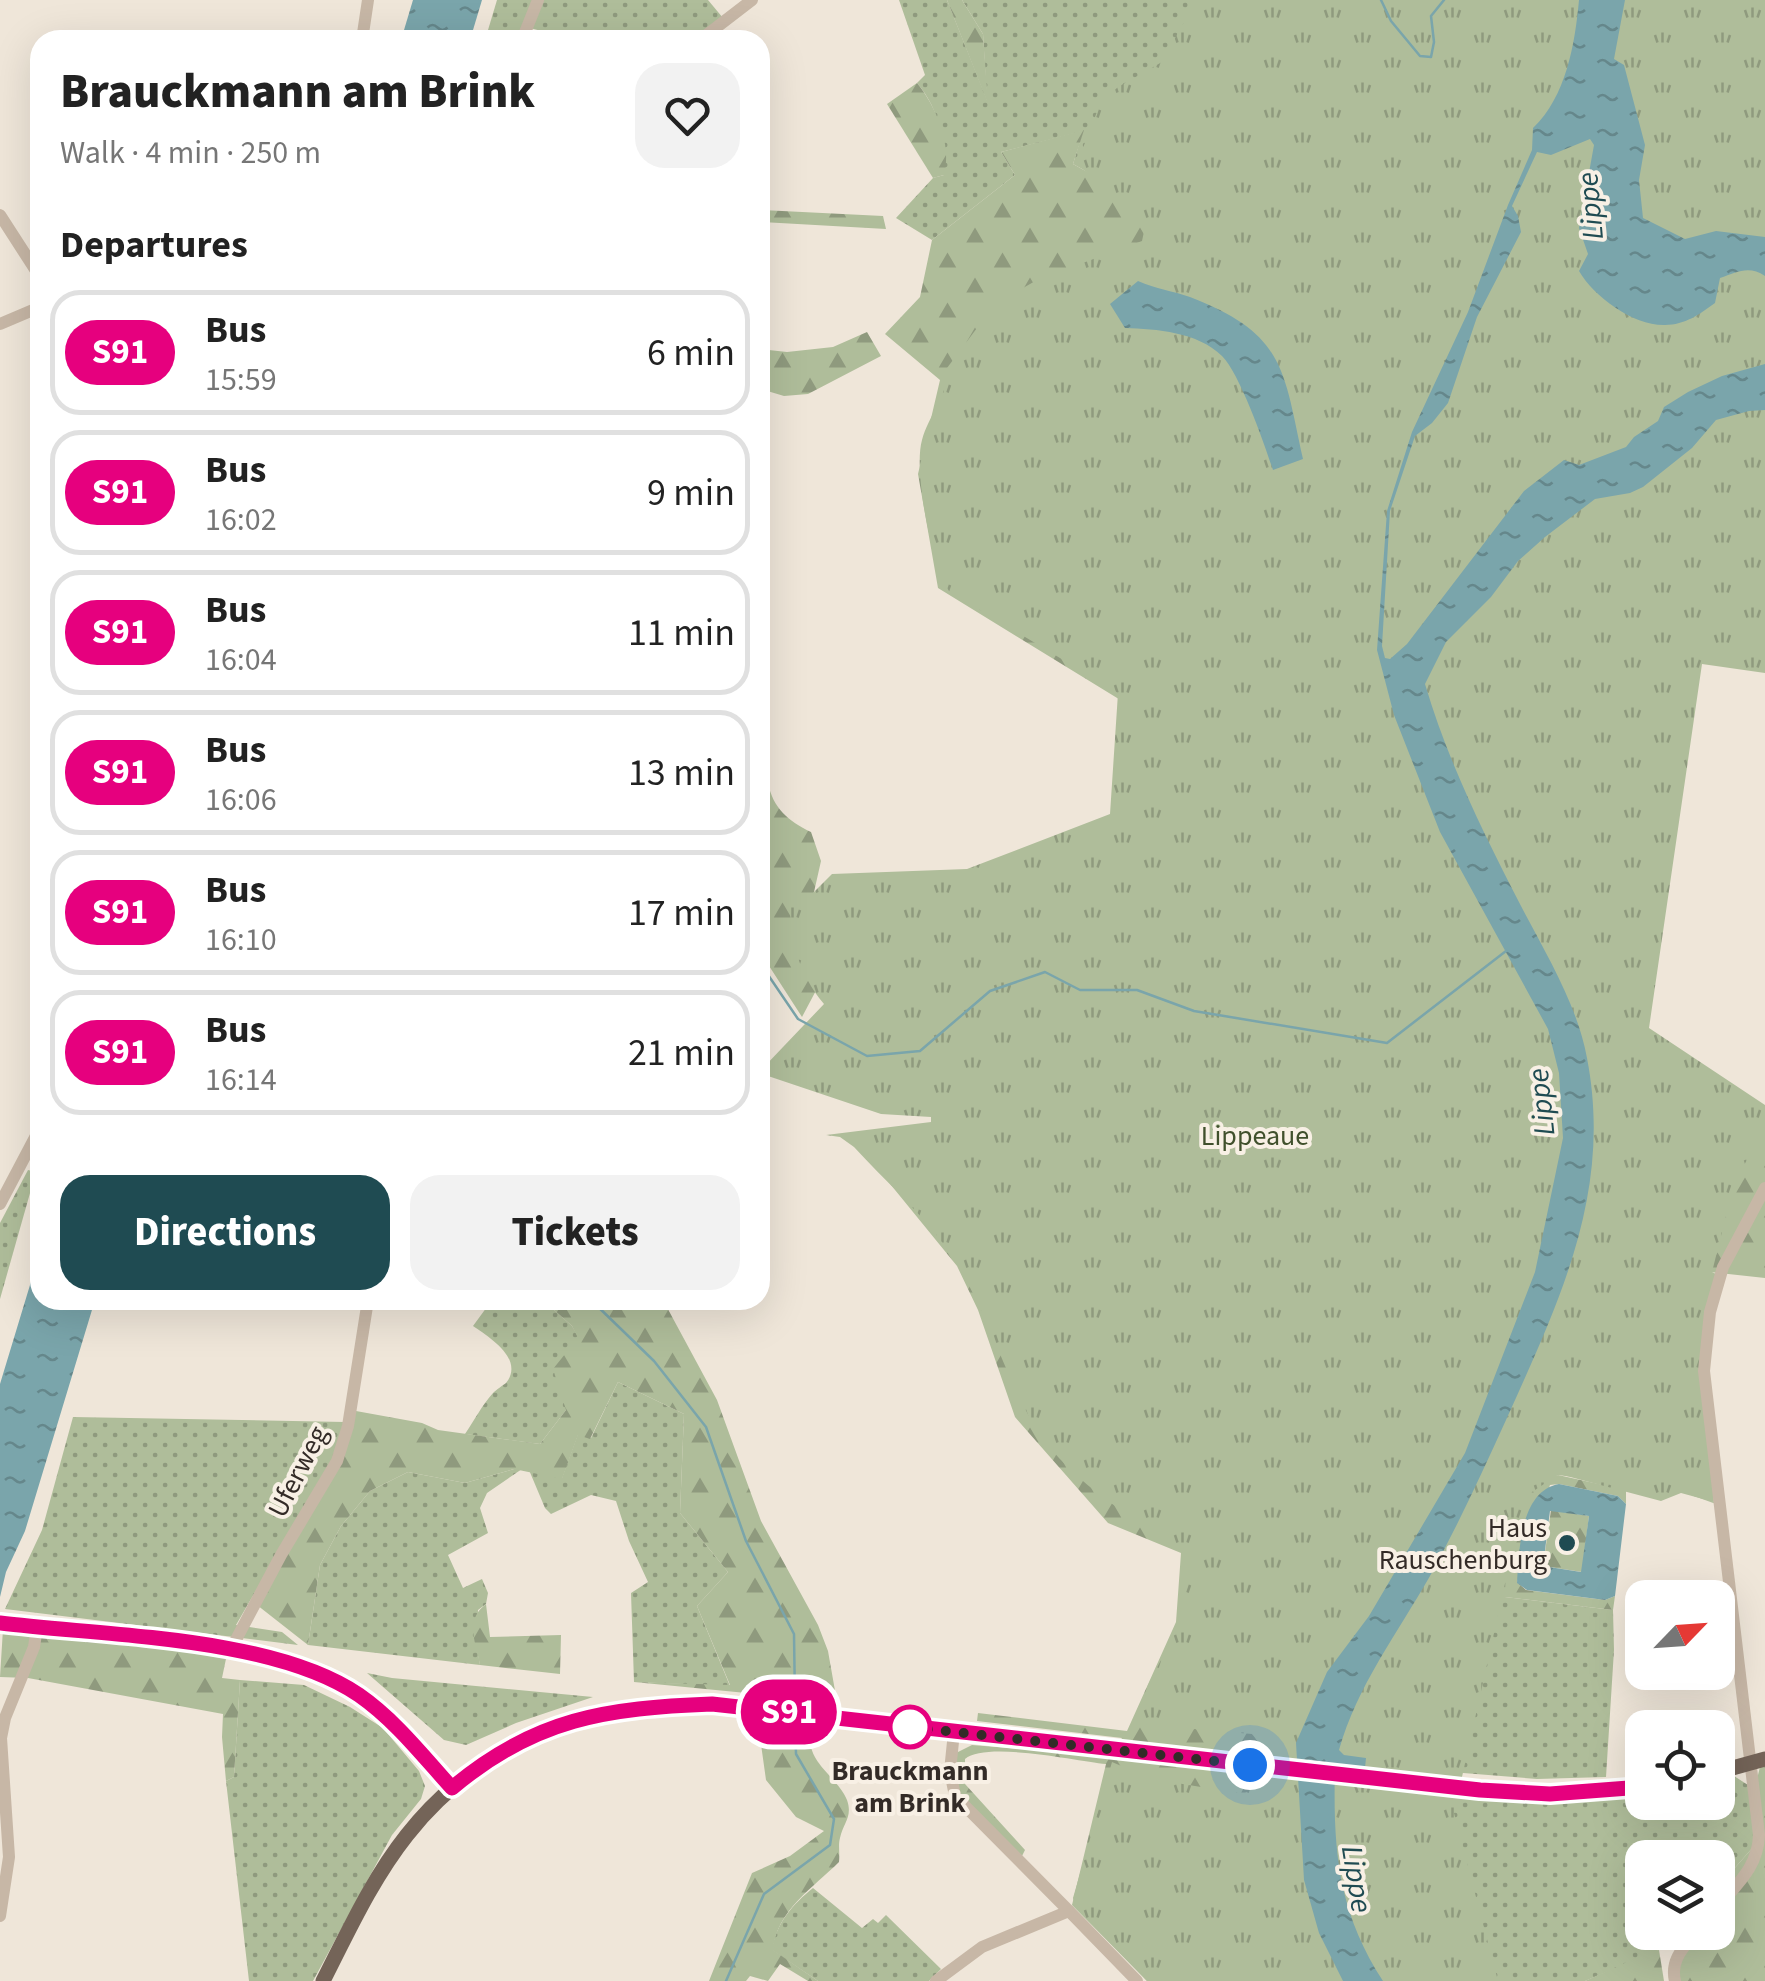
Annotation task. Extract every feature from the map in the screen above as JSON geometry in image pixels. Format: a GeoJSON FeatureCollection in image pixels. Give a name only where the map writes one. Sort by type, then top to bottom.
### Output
{"type":"FeatureCollection","features":[{"type":"Feature","properties":{"kind":"main road"},"geometry":{"type":"LineString","coordinates":[[0,1622],[230,1650],[288,1663],[359,1695],[385,1715],[452,1788]]}},
{"type":"Feature","properties":{"kind":"main road"},"geometry":{"type":"LineString","coordinates":[[322,1981],[404,1838],[452,1788],[498,1752],[522,1740],[619,1709],[734,1706],[1480,1790],[1550,1794],[1625,1788]]}},
{"type":"Feature","properties":{"kind":"street"},"geometry":{"type":"LineString","coordinates":[[364,30],[368,0]]}},
{"type":"Feature","properties":{"kind":"street"},"geometry":{"type":"LineString","coordinates":[[526,30],[538,0]]}},
{"type":"Feature","properties":{"kind":"street"},"geometry":{"type":"LineString","coordinates":[[713,30],[752,0]]}},
{"type":"Feature","properties":{"kind":"street"},"geometry":{"type":"LineString","coordinates":[[0,215],[30,262]]}},
{"type":"Feature","properties":{"kind":"street"},"geometry":{"type":"LineString","coordinates":[[0,324],[30,311]]}},
{"type":"Feature","properties":{"kind":"street"},"geometry":{"type":"LineString","coordinates":[[0,1204],[30,1147]]}},
{"type":"Feature","properties":{"kind":"street"},"geometry":{"type":"LineString","coordinates":[[1735,1887],[1758,1853],[1757,1761],[1704,1372],[1710,1312],[1724,1267],[1765,1188]]}},
{"type":"Feature","properties":{"kind":"street","name":"Uferweg"},"geometry":{"type":"LineString","coordinates":[[230,1650],[337,1460],[348,1426],[366,1310]]}},
{"type":"Feature","properties":{"kind":"street"},"geometry":{"type":"LineString","coordinates":[[0,1916],[8,1857],[1,1738],[5,1718],[34,1647],[37,1627]]}},
{"type":"Feature","properties":{"kind":"street"},"geometry":{"type":"LineString","coordinates":[[954,1732],[950,1771],[955,1796],[1137,1981]]}},
{"type":"Feature","properties":{"kind":"street"},"geometry":{"type":"LineString","coordinates":[[936,1981],[982,1947],[1069,1911]]}},
{"type":"Feature","properties":{"kind":"street"},"geometry":{"type":"LineString","coordinates":[[1675,1981],[1672,1968],[1683,1950]]}},
{"type":"Feature","properties":{"kind":"green space"},"geometry":{"type":"Polygon","coordinates":[[[497,0],[534,0],[522,30],[488,30],[497,0]]]}},
{"type":"Feature","properties":{"kind":"green space"},"geometry":{"type":"Polygon","coordinates":[[[541,0],[708,0],[723,18],[708,30],[530,28],[541,0]]]}},
{"type":"Feature","properties":{"kind":"green space"},"geometry":{"type":"Polygon","coordinates":[[[899,0],[947,0],[987,100],[983,34],[962,0],[1197,0],[1122,191],[1073,164],[1083,131],[1001,152],[1015,175],[932,240],[896,218],[933,178],[944,175],[939,126],[917,83],[925,75],[899,0]]]}},
{"type":"Feature","properties":{"kind":"green space"},"geometry":{"type":"Polygon","coordinates":[[[947,0],[962,0],[983,34],[988,104],[947,0]]]}},
{"type":"Feature","properties":{"kind":"green space","name":"Lippeaue"},"geometry":{"type":"Polygon","coordinates":[[[1196,0],[1765,0],[1765,673],[1702,664],[1649,1028],[1765,1105],[1765,1126],[1734,1184],[1712,1272],[1718,1275],[1700,1358],[1714,1502],[1681,1493],[1661,1501],[1559,1474],[1532,1492],[1520,1516],[1454,1813],[1498,1981],[1147,1981],[1075,1906],[1073,1898],[1112,1762],[1152,1779],[1244,1794],[1261,1773],[1263,1758],[1252,1734],[1147,1725],[1135,1719],[1173,1637],[1194,1556],[1104,1498],[1045,1442],[947,1249],[854,1147],[840,1137],[826,1135],[931,1122],[931,1117],[881,1114],[770,1077],[770,1061],[824,1004],[807,979],[796,952],[790,895],[812,894],[832,874],[967,869],[1110,814],[1118,693],[949,591],[936,561],[926,517],[920,454],[925,431],[945,387],[947,368],[986,316],[1009,296],[1037,280],[1142,241],[1146,222],[1084,170],[1081,153],[1100,104],[1118,87],[1162,62],[1196,0]]]}},
{"type":"Feature","properties":{"kind":"green space"},"geometry":{"type":"Polygon","coordinates":[[[917,83],[936,114],[944,139],[944,175],[933,178],[887,104],[917,83]]]}},
{"type":"Feature","properties":{"kind":"green space"},"geometry":{"type":"Polygon","coordinates":[[[1084,130],[1073,164],[1122,191],[1154,227],[1122,701],[938,588],[918,474],[940,380],[885,334],[920,297],[932,240],[1015,175],[1001,152],[1084,130]]]}},
{"type":"Feature","properties":{"kind":"green space"},"geometry":{"type":"Polygon","coordinates":[[[770,210],[883,216],[886,229],[770,223],[770,210]]]}},
{"type":"Feature","properties":{"kind":"green space"},"geometry":{"type":"Polygon","coordinates":[[[867,332],[881,356],[808,394],[784,396],[770,392],[770,350],[833,347],[867,332]]]}},
{"type":"Feature","properties":{"kind":"green space"},"geometry":{"type":"Polygon","coordinates":[[[770,789],[783,813],[811,832],[821,861],[812,901],[820,983],[802,1017],[770,967],[770,789]]]}},
{"type":"Feature","properties":{"kind":"green space"},"geometry":{"type":"Polygon","coordinates":[[[1765,1118],[1765,1278],[1710,1272],[1733,1183],[1765,1118]]]}},
{"type":"Feature","properties":{"kind":"green space"},"geometry":{"type":"Polygon","coordinates":[[[30,1170],[30,1193],[0,1299],[0,1223],[30,1170]]]}},
{"type":"Feature","properties":{"kind":"green space"},"geometry":{"type":"Polygon","coordinates":[[[882,1174],[1167,1397],[1252,1734],[1296,1743],[1203,1981],[1147,1981],[1072,1905],[1106,1764],[1011,1752],[976,1754],[965,1759],[965,1784],[1025,1850],[1021,1858],[959,1795],[956,1753],[972,1745],[1110,1756],[1122,1738],[977,1721],[978,1713],[1127,1731],[1176,1622],[1181,1553],[1108,1523],[1015,1417],[978,1310],[957,1266],[882,1174]]]}},
{"type":"Feature","properties":{"kind":"green space"},"geometry":{"type":"Polygon","coordinates":[[[485,1310],[554,1310],[579,1338],[566,1410],[540,1444],[465,1434],[511,1374],[503,1350],[473,1326],[485,1310]]]}},
{"type":"Feature","properties":{"kind":"green space"},"geometry":{"type":"Polygon","coordinates":[[[554,1310],[668,1310],[717,1400],[761,1521],[818,1625],[828,1651],[837,1702],[634,1682],[730,1685],[697,1606],[728,1572],[680,1513],[684,1414],[618,1382],[590,1439],[578,1435],[562,1479],[514,1469],[465,1483],[408,1472],[370,1491],[341,1526],[320,1565],[308,1645],[257,1605],[356,1411],[422,1423],[438,1430],[540,1444],[566,1410],[553,1369],[578,1338],[572,1326],[554,1310]]]}},
{"type":"Feature","properties":{"kind":"green space"},"geometry":{"type":"Polygon","coordinates":[[[1567,1379],[1716,1504],[1680,1491],[1558,1475],[1548,1478],[1505,1597],[1613,1610],[1606,1777],[1537,1779],[1375,1766],[1567,1379]]]}},
{"type":"Feature","properties":{"kind":"green space"},"geometry":{"type":"Polygon","coordinates":[[[618,1382],[684,1414],[680,1513],[728,1572],[697,1606],[730,1686],[634,1682],[631,1593],[648,1582],[616,1501],[591,1495],[551,1514],[529,1470],[562,1478],[578,1434],[591,1438],[618,1382]]]}},
{"type":"Feature","properties":{"kind":"green space"},"geometry":{"type":"Polygon","coordinates":[[[73,1417],[345,1422],[333,1458],[236,1625],[282,1632],[298,1645],[5,1609],[42,1530],[73,1417]]]}},
{"type":"Feature","properties":{"kind":"green space"},"geometry":{"type":"Polygon","coordinates":[[[522,1469],[487,1493],[480,1508],[488,1533],[448,1555],[463,1588],[482,1579],[488,1593],[486,1604],[478,1610],[480,1665],[308,1645],[320,1565],[341,1526],[370,1491],[408,1472],[465,1483],[522,1469]]]}},
{"type":"Feature","properties":{"kind":"green space"},"geometry":{"type":"Polygon","coordinates":[[[1558,1475],[1626,1490],[1626,1504],[1618,1496],[1550,1485],[1517,1582],[1526,1590],[1605,1600],[1615,1596],[1613,1610],[1505,1597],[1509,1543],[1520,1508],[1541,1482],[1558,1475]]]}},
{"type":"Feature","properties":{"kind":"green space"},"geometry":{"type":"Polygon","coordinates":[[[1551,1510],[1589,1516],[1582,1572],[1543,1566],[1551,1510]]]}},
{"type":"Feature","properties":{"kind":"green space"},"geometry":{"type":"Polygon","coordinates":[[[486,1604],[490,1637],[561,1635],[560,1674],[480,1665],[473,1625],[486,1604]]]}},
{"type":"Feature","properties":{"kind":"green space"},"geometry":{"type":"Polygon","coordinates":[[[3,1629],[227,1654],[222,1678],[240,1680],[234,1777],[226,1781],[223,1714],[28,1678],[0,1677],[3,1629]]]}},
{"type":"Feature","properties":{"kind":"green space"},"geometry":{"type":"Polygon","coordinates":[[[367,1673],[593,1697],[466,1745],[444,1740],[367,1673]]]}},
{"type":"Feature","properties":{"kind":"green space"},"geometry":{"type":"Polygon","coordinates":[[[240,1680],[304,1685],[350,1707],[383,1728],[419,1771],[425,1786],[421,1799],[392,1835],[313,1981],[249,1981],[226,1781],[234,1777],[240,1680]]]}},
{"type":"Feature","properties":{"kind":"green space"},"geometry":{"type":"Polygon","coordinates":[[[767,1718],[823,1725],[811,1733],[810,1743],[817,1761],[849,1806],[839,1841],[839,1862],[789,1912],[781,1923],[773,1950],[818,1981],[808,1981],[780,1964],[768,1981],[750,1976],[746,1981],[709,1981],[752,1873],[790,1856],[824,1831],[796,1817],[766,1780],[759,1730],[767,1718]]]}},
{"type":"Feature","properties":{"kind":"green space"},"geometry":{"type":"Polygon","coordinates":[[[1765,1765],[1765,1981],[1680,1981],[1677,1971],[1685,1950],[1735,1950],[1735,1868],[1755,1845],[1760,1767],[1765,1765]]]}},
{"type":"Feature","properties":{"kind":"green space"},"geometry":{"type":"Polygon","coordinates":[[[1735,1777],[1748,1785],[1755,1845],[1735,1868],[1735,1840],[1625,1840],[1625,1950],[1659,1950],[1585,1981],[1383,1981],[1373,1788],[1508,1801],[1625,1798],[1625,1820],[1735,1820],[1735,1777]]]}},
{"type":"Feature","properties":{"kind":"green space"},"geometry":{"type":"Polygon","coordinates":[[[813,1888],[862,1928],[873,1919],[878,1923],[886,1915],[941,1969],[929,1981],[818,1981],[772,1950],[786,1915],[813,1888]]]}},
{"type":"Feature","properties":{"kind":"green space"},"geometry":{"type":"Polygon","coordinates":[[[1659,1950],[1664,1981],[1585,1981],[1659,1950]]]}},
{"type":"Feature","properties":{"kind":"water"},"geometry":{"type":"Polygon","coordinates":[[[413,0],[482,0],[473,30],[404,30],[413,0]]]}},
{"type":"Feature","properties":{"kind":"water","name":"Lippe"},"geometry":{"type":"Polygon","coordinates":[[[1579,0],[1625,0],[1614,59],[1624,65],[1645,145],[1639,180],[1643,218],[1685,239],[1716,231],[1765,237],[1765,276],[1748,270],[1720,278],[1715,303],[1679,323],[1653,324],[1628,315],[1605,300],[1579,271],[1588,254],[1579,228],[1594,145],[1590,139],[1551,155],[1537,152],[1512,206],[1521,232],[1477,317],[1448,403],[1415,436],[1390,511],[1382,646],[1385,658],[1390,659],[1407,644],[1524,491],[1564,460],[1579,465],[1626,447],[1658,421],[1664,407],[1688,392],[1722,376],[1765,364],[1765,410],[1716,420],[1692,448],[1643,487],[1595,499],[1545,537],[1518,561],[1491,597],[1446,642],[1425,684],[1468,797],[1576,1018],[1587,1058],[1593,1154],[1576,1245],[1545,1332],[1460,1518],[1367,1682],[1339,1750],[1344,1755],[1366,1758],[1365,1768],[1335,1766],[1337,1851],[1356,1929],[1383,1981],[1343,1981],[1319,1933],[1304,1880],[1296,1743],[1327,1672],[1369,1616],[1465,1453],[1535,1272],[1563,1138],[1559,1073],[1548,1029],[1440,832],[1394,715],[1377,650],[1387,511],[1412,432],[1468,312],[1532,150],[1533,128],[1561,85],[1575,34],[1579,0]]]}},
{"type":"Feature","properties":{"kind":"water"},"geometry":{"type":"Polygon","coordinates":[[[1138,281],[1221,311],[1262,341],[1284,378],[1303,459],[1273,470],[1236,378],[1212,348],[1176,333],[1125,328],[1110,304],[1138,281]]]}},
{"type":"Feature","properties":{"kind":"water"},"geometry":{"type":"Polygon","coordinates":[[[30,1285],[30,1310],[92,1310],[25,1531],[6,1572],[0,1597],[0,1384],[30,1285]]]}},
{"type":"Feature","properties":{"kind":"water"},"geometry":{"type":"Polygon","coordinates":[[[1559,1484],[1618,1496],[1626,1504],[1615,1596],[1605,1600],[1527,1590],[1517,1583],[1524,1524],[1536,1498],[1559,1484]],[[1550,1511],[1543,1566],[1581,1572],[1589,1516],[1550,1511]]]}},
{"type":"Feature","properties":{"kind":"waterway"},"geometry":{"type":"LineString","coordinates":[[1381,0],[1391,21],[1420,56],[1431,57],[1431,16],[1444,0]]}},
{"type":"Feature","properties":{"kind":"waterway"},"geometry":{"type":"LineString","coordinates":[[770,978],[798,1019],[867,1056],[920,1051],[990,991],[1045,972],[1080,990],[1137,990],[1194,1011],[1387,1043],[1506,951]]}},
{"type":"Feature","properties":{"kind":"waterway"},"geometry":{"type":"LineString","coordinates":[[601,1310],[654,1361],[706,1427],[746,1541],[794,1634],[795,1703]]}},
{"type":"Feature","properties":{"kind":"waterway"},"geometry":{"type":"LineString","coordinates":[[726,1981],[764,1894],[830,1845],[834,1819],[796,1754],[795,1721]]}},
{"type":"Feature","properties":{"kind":"bus line","name":"S91"},"geometry":{"type":"LineString","coordinates":[[0,1623],[213,1646],[312,1671],[359,1695],[385,1715],[452,1788],[498,1752],[566,1723],[619,1709],[712,1704],[1480,1790],[1550,1794],[1625,1789]]}},
{"type":"Feature","properties":{"kind":"place","name":"Haus Rauschenburg"},"geometry":{"type":"Point","coordinates":[1567,1543]}},
{"type":"Feature","properties":{"kind":"place","name":"Brauckmann am Brink"},"geometry":{"type":"Point","coordinates":[910,1727]}},
{"type":"Feature","properties":{"kind":"route"},"geometry":{"type":"LineString","coordinates":[[910,1727],[1250,1765]]}}]}
